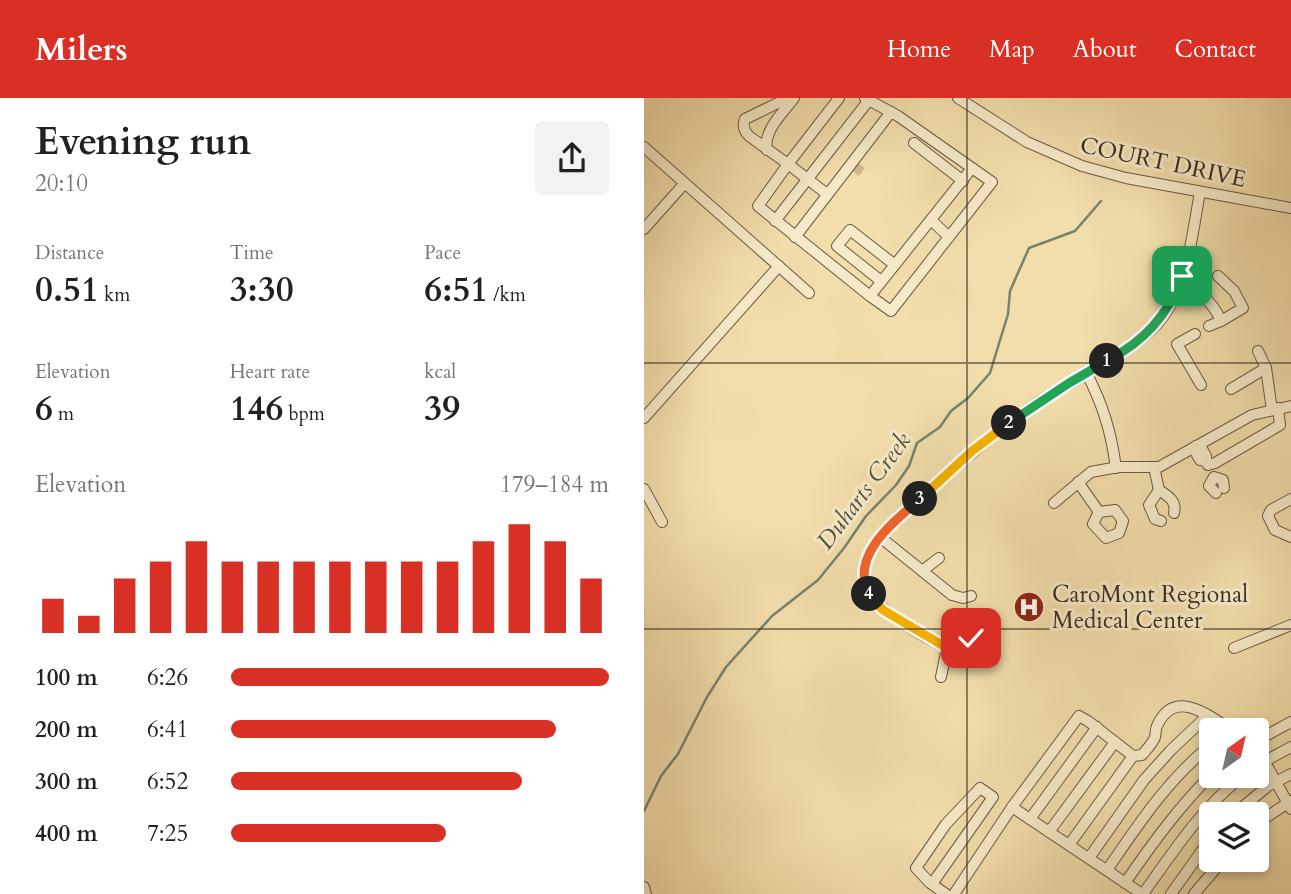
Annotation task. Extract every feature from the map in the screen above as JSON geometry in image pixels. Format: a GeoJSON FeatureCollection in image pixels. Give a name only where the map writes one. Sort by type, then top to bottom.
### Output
{"type":"FeatureCollection","features":[{"type":"Feature","properties":{"kind":"street"},"geometry":{"type":"LineString","coordinates":[[788,98],[745,119],[745,132],[827,194]]}},
{"type":"Feature","properties":{"kind":"street"},"geometry":{"type":"LineString","coordinates":[[767,151],[765,140],[770,129],[794,98]]}},
{"type":"Feature","properties":{"kind":"street"},"geometry":{"type":"LineString","coordinates":[[775,221],[867,99],[891,112],[992,182],[891,311],[795,237],[775,221],[758,206],[839,98]]}},
{"type":"Feature","properties":{"kind":"street","name":"COURT DRIVE"},"geometry":{"type":"LineString","coordinates":[[958,98],[1027,142],[1071,162],[1106,173],[1291,208]]}},
{"type":"Feature","properties":{"kind":"street"},"geometry":{"type":"LineString","coordinates":[[795,237],[827,194],[850,173],[861,150],[891,112]]}},
{"type":"Feature","properties":{"kind":"street"},"geometry":{"type":"LineString","coordinates":[[914,143],[963,181]]}},
{"type":"Feature","properties":{"kind":"street"},"geometry":{"type":"LineString","coordinates":[[644,147],[809,293]]}},
{"type":"Feature","properties":{"kind":"street"},"geometry":{"type":"LineString","coordinates":[[861,150],[865,155],[863,162]]}},
{"type":"Feature","properties":{"kind":"street"},"geometry":{"type":"LineString","coordinates":[[870,296],[972,169]]}},
{"type":"Feature","properties":{"kind":"street"},"geometry":{"type":"LineString","coordinates":[[644,229],[684,184]]}},
{"type":"Feature","properties":{"kind":"street"},"geometry":{"type":"LineString","coordinates":[[941,677],[947,648],[883,610],[870,595],[866,587],[865,568],[871,550],[880,537],[981,444],[1038,402],[1126,350],[1150,331],[1170,307],[1179,285],[1200,192]]}},
{"type":"Feature","properties":{"kind":"street"},"geometry":{"type":"LineString","coordinates":[[931,220],[949,237]]}},
{"type":"Feature","properties":{"kind":"street"},"geometry":{"type":"LineString","coordinates":[[881,281],[837,246],[850,230],[895,265]]}},
{"type":"Feature","properties":{"kind":"street"},"geometry":{"type":"LineString","coordinates":[[644,418],[779,266]]}},
{"type":"Feature","properties":{"kind":"street"},"geometry":{"type":"LineString","coordinates":[[1209,326],[1242,309],[1234,291],[1218,276]]}},
{"type":"Feature","properties":{"kind":"street"},"geometry":{"type":"LineString","coordinates":[[1179,285],[1201,292],[1216,308],[1221,321]]}},
{"type":"Feature","properties":{"kind":"street"},"geometry":{"type":"LineString","coordinates":[[1195,334],[1177,344],[1201,385]]}},
{"type":"Feature","properties":{"kind":"street"},"geometry":{"type":"LineString","coordinates":[[1207,463],[1280,425],[1266,368],[1258,351]]}},
{"type":"Feature","properties":{"kind":"street"},"geometry":{"type":"LineString","coordinates":[[1231,389],[1266,368]]}},
{"type":"Feature","properties":{"kind":"street"},"geometry":{"type":"LineString","coordinates":[[1086,372],[1103,407],[1112,437],[1116,468]]}},
{"type":"Feature","properties":{"kind":"street"},"geometry":{"type":"LineString","coordinates":[[1054,503],[1078,482],[1098,470],[1158,467],[1247,417],[1291,406]]}},
{"type":"Feature","properties":{"kind":"street"},"geometry":{"type":"LineString","coordinates":[[1197,447],[1196,453],[1200,460],[1207,463],[1214,477],[1223,481],[1220,491]]}},
{"type":"Feature","properties":{"kind":"street"},"geometry":{"type":"LineString","coordinates":[[1154,467],[1159,490],[1172,499],[1174,513]]}},
{"type":"Feature","properties":{"kind":"street"},"geometry":{"type":"LineString","coordinates":[[1078,482],[1099,512]]}},
{"type":"Feature","properties":{"kind":"street"},"geometry":{"type":"LineString","coordinates":[[644,489],[662,522]]}},
{"type":"Feature","properties":{"kind":"street"},"geometry":{"type":"LineString","coordinates":[[1159,490],[1149,505],[1155,519],[1161,521]]}},
{"type":"Feature","properties":{"kind":"street"},"geometry":{"type":"LineString","coordinates":[[1291,499],[1271,510],[1268,516],[1275,530],[1291,537]]}},
{"type":"Feature","properties":{"kind":"street"},"geometry":{"type":"LineString","coordinates":[[880,537],[953,595],[962,598],[971,596]]}},
{"type":"Feature","properties":{"kind":"street"},"geometry":{"type":"LineString","coordinates":[[922,571],[939,558]]}},
{"type":"Feature","properties":{"kind":"street"},"geometry":{"type":"LineString","coordinates":[[1234,648],[1291,625]]}},
{"type":"Feature","properties":{"kind":"street"},"geometry":{"type":"LineString","coordinates":[[954,894],[1012,807],[1079,716],[1133,756],[1142,755],[1149,747],[1155,738],[1156,728],[1168,710],[1180,705],[1191,706],[1210,718]]}},
{"type":"Feature","properties":{"kind":"street"},"geometry":{"type":"LineString","coordinates":[[1089,858],[1144,780],[1207,716]]}},
{"type":"Feature","properties":{"kind":"street"},"geometry":{"type":"LineString","coordinates":[[1269,736],[1291,722]]}},
{"type":"Feature","properties":{"kind":"street"},"geometry":{"type":"LineString","coordinates":[[1031,820],[1097,727]]}},
{"type":"Feature","properties":{"kind":"street"},"geometry":{"type":"LineString","coordinates":[[1049,832],[1115,742]]}},
{"type":"Feature","properties":{"kind":"street"},"geometry":{"type":"LineString","coordinates":[[1269,759],[1291,747]]}},
{"type":"Feature","properties":{"kind":"street"},"geometry":{"type":"LineString","coordinates":[[1069,845],[1133,756]]}},
{"type":"Feature","properties":{"kind":"street"},"geometry":{"type":"LineString","coordinates":[[1107,870],[1153,804],[1199,756]]}},
{"type":"Feature","properties":{"kind":"street"},"geometry":{"type":"LineString","coordinates":[[1269,774],[1290,804],[1269,816]]}},
{"type":"Feature","properties":{"kind":"street"},"geometry":{"type":"LineString","coordinates":[[1246,802],[1291,774]]}},
{"type":"Feature","properties":{"kind":"street"},"geometry":{"type":"LineString","coordinates":[[932,884],[993,797],[980,788],[946,824],[916,868],[932,884],[946,894]]}},
{"type":"Feature","properties":{"kind":"street"},"geometry":{"type":"LineString","coordinates":[[1125,883],[1159,833],[1199,788]]}},
{"type":"Feature","properties":{"kind":"street"},"geometry":{"type":"LineString","coordinates":[[1012,807],[1143,894],[1200,817],[1228,788]]}},
{"type":"Feature","properties":{"kind":"street"},"geometry":{"type":"LineString","coordinates":[[1171,894],[1199,855]]}},
{"type":"Feature","properties":{"kind":"street"},"geometry":{"type":"LineString","coordinates":[[1194,894],[1213,872]]}},
{"type":"Feature","properties":{"kind":"street"},"geometry":{"type":"LineString","coordinates":[[644,887],[646,894]]}},
{"type":"Feature","properties":{"kind":"waterway","name":"Duharts Creek"},"geometry":{"type":"LineString","coordinates":[[1146,164],[1152,154]]}},
{"type":"Feature","properties":{"kind":"waterway","name":"Duharts Creek"},"geometry":{"type":"LineString","coordinates":[[644,811],[661,776],[678,754],[707,697],[726,667],[772,616],[818,580],[866,516],[896,485],[909,466],[917,443],[940,427],[951,411],[968,398],[990,373],[1008,314],[1010,291],[1029,248],[1075,231],[1101,201]]}},
{"type":"Feature","properties":{"kind":"tunnel"},"geometry":{"type":"LineString","coordinates":[[855,173],[863,162]]}},
{"type":"Feature","properties":{"kind":"place","name":"CaroMont Regional Medical Center"},"geometry":{"type":"Point","coordinates":[1029,607]}},
{"type":"Feature","properties":{"kind":"route"},"geometry":{"type":"LineString","coordinates":[[971,638],[964,634],[959,635],[947,648],[883,610],[870,595],[864,578],[867,557],[871,550],[885,530],[972,451],[1038,402],[1126,350],[1150,331],[1170,307],[1182,276]]}}]}
